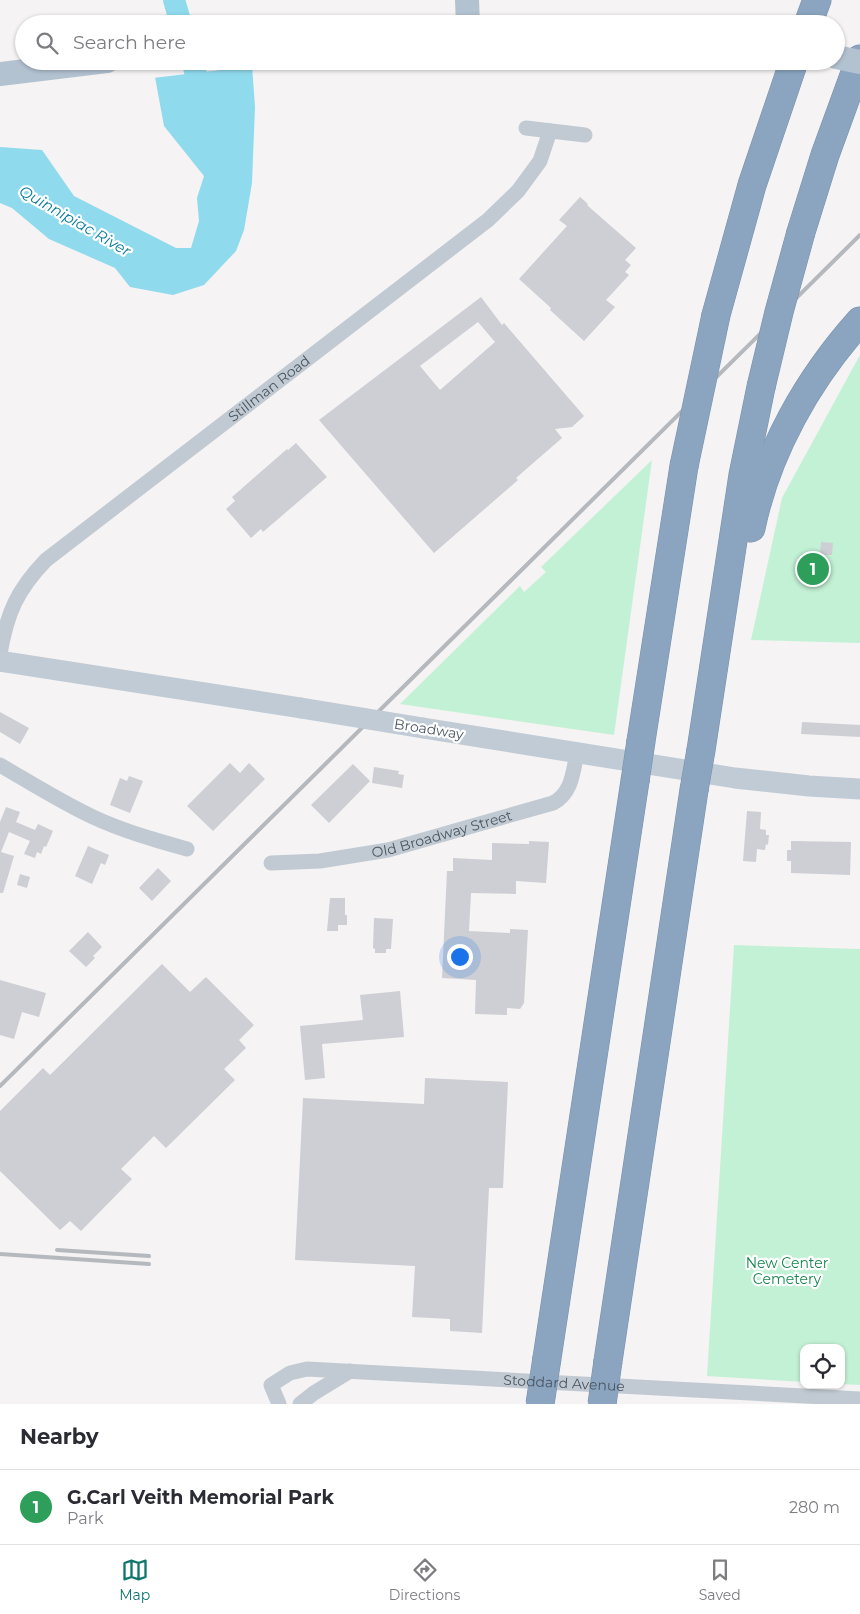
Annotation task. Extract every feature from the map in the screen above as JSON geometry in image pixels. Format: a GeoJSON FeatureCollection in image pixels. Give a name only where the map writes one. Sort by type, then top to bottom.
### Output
{"type":"FeatureCollection","features":[{"type":"Feature","properties":{"kind":"highway"},"geometry":{"type":"LineString","coordinates":[[799,15],[801,0]]}},
{"type":"Feature","properties":{"kind":"highway"},"geometry":{"type":"LineString","coordinates":[[811,15],[817,0]]}},
{"type":"Feature","properties":{"kind":"highway"},"geometry":{"type":"LineString","coordinates":[[602,1404],[746,457],[781,304],[801,232],[825,155],[860,60]]}},
{"type":"Feature","properties":{"kind":"highway"},"geometry":{"type":"LineString","coordinates":[[540,1404],[684,466],[716,315],[752,185],[791,70]]}},
{"type":"Feature","properties":{"kind":"highway"},"geometry":{"type":"LineString","coordinates":[[724,601],[744,564],[757,501],[783,435],[822,369],[860,321]]}},
{"type":"Feature","properties":{"kind":"main road"},"geometry":{"type":"LineString","coordinates":[[467,0],[468,15]]}},
{"type":"Feature","properties":{"kind":"main road"},"geometry":{"type":"LineString","coordinates":[[845,58],[860,60]]}},
{"type":"Feature","properties":{"kind":"main road"},"geometry":{"type":"LineString","coordinates":[[0,74],[33,70]]}},
{"type":"Feature","properties":{"kind":"main road","name":"Broadway"},"geometry":{"type":"LineString","coordinates":[[0,661],[735,778],[860,789]]}},
{"type":"Feature","properties":{"kind":"street"},"geometry":{"type":"LineString","coordinates":[[526,128],[585,135]]}},
{"type":"Feature","properties":{"kind":"street","name":"Stillman Road"},"geometry":{"type":"LineString","coordinates":[[0,654],[6,626],[16,599],[29,578],[46,560],[488,220],[518,191],[540,161],[550,131]]}},
{"type":"Feature","properties":{"kind":"street","name":"Old Broadway Street"},"geometry":{"type":"LineString","coordinates":[[271,863],[320,862],[382,851],[553,803],[566,792],[577,753]]}},
{"type":"Feature","properties":{"kind":"street"},"geometry":{"type":"LineString","coordinates":[[0,764],[71,806],[102,821],[187,850]]}},
{"type":"Feature","properties":{"kind":"street","name":"Stoddard Avenue"},"geometry":{"type":"LineString","coordinates":[[279,1404],[271,1385],[299,1370],[350,1371],[860,1399]]}},
{"type":"Feature","properties":{"kind":"street"},"geometry":{"type":"LineString","coordinates":[[300,1404],[350,1371]]}},
{"type":"Feature","properties":{"kind":"green space"},"geometry":{"type":"Polygon","coordinates":[[[860,355],[860,643],[751,640],[782,498],[860,355]]]}},
{"type":"Feature","properties":{"kind":"green space"},"geometry":{"type":"Polygon","coordinates":[[[652,460],[614,735],[400,704],[520,586],[524,592],[546,572],[541,567],[652,460]]]}},
{"type":"Feature","properties":{"kind":"green space","name":"New Center Cemetery"},"geometry":{"type":"Polygon","coordinates":[[[734,945],[860,949],[860,1385],[845,1384],[845,1344],[800,1344],[800,1382],[707,1376],[734,945]]]}},
{"type":"Feature","properties":{"kind":"water"},"geometry":{"type":"Polygon","coordinates":[[[217,70],[252,70],[255,107],[252,183],[244,230],[236,251],[204,285],[173,295],[130,287],[115,268],[49,239],[12,208],[0,203],[0,147],[42,150],[74,196],[176,248],[191,248],[199,221],[197,198],[204,176],[164,126],[155,77],[217,70]]]}},
{"type":"Feature","properties":{"kind":"pier"},"geometry":{"type":"Polygon","coordinates":[[[199,70],[220,70],[153,78],[155,75],[199,70]]]}},
{"type":"Feature","properties":{"kind":"building"},"geometry":{"type":"Polygon","coordinates":[[[580,197],[636,248],[625,260],[631,265],[625,272],[629,275],[606,300],[615,307],[584,341],[519,279],[567,226],[559,220],[580,197]]]}},
{"type":"Feature","properties":{"kind":"building"},"geometry":{"type":"Polygon","coordinates":[[[481,297],[502,325],[504,323],[584,416],[572,427],[555,429],[562,438],[516,478],[518,480],[434,553],[319,420],[481,297]],[[478,322],[420,366],[440,390],[495,342],[478,322]]]}},
{"type":"Feature","properties":{"kind":"building"},"geometry":{"type":"Polygon","coordinates":[[[296,443],[327,477],[263,532],[261,529],[251,538],[226,509],[235,501],[232,497],[296,443]]]}},
{"type":"Feature","properties":{"kind":"building"},"geometry":{"type":"Polygon","coordinates":[[[821,542],[833,543],[832,555],[820,555],[821,542]]]}},
{"type":"Feature","properties":{"kind":"building"},"geometry":{"type":"Polygon","coordinates":[[[0,712],[29,728],[20,744],[0,732],[0,712]]]}},
{"type":"Feature","properties":{"kind":"building"},"geometry":{"type":"Polygon","coordinates":[[[802,722],[860,725],[860,737],[801,734],[802,722]]]}},
{"type":"Feature","properties":{"kind":"building"},"geometry":{"type":"Polygon","coordinates":[[[230,763],[240,773],[249,763],[265,779],[213,831],[187,806],[230,763]]]}},
{"type":"Feature","properties":{"kind":"building"},"geometry":{"type":"Polygon","coordinates":[[[353,764],[370,781],[329,823],[311,805],[353,764]]]}},
{"type":"Feature","properties":{"kind":"building"},"geometry":{"type":"Polygon","coordinates":[[[374,767],[399,771],[398,774],[404,775],[402,788],[372,783],[374,767]]]}},
{"type":"Feature","properties":{"kind":"building"},"geometry":{"type":"Polygon","coordinates":[[[129,776],[143,781],[130,813],[110,805],[120,778],[127,781],[129,776]]]}},
{"type":"Feature","properties":{"kind":"building"},"geometry":{"type":"Polygon","coordinates":[[[6,807],[20,812],[16,822],[35,830],[38,824],[53,831],[46,847],[44,846],[41,854],[37,852],[35,858],[24,854],[30,841],[9,832],[1,852],[14,856],[3,893],[0,893],[0,822],[6,807]]]}},
{"type":"Feature","properties":{"kind":"building"},"geometry":{"type":"Polygon","coordinates":[[[747,811],[761,812],[760,829],[766,830],[766,835],[769,835],[768,845],[766,844],[765,850],[757,849],[756,862],[743,861],[747,811]]]}},
{"type":"Feature","properties":{"kind":"building"},"geometry":{"type":"Polygon","coordinates":[[[529,841],[549,842],[546,883],[516,881],[516,894],[471,893],[469,931],[510,933],[510,929],[528,930],[524,1003],[520,1009],[507,1008],[507,1015],[475,1014],[476,980],[442,978],[447,871],[453,871],[453,858],[492,860],[492,843],[529,844],[529,841]]]}},
{"type":"Feature","properties":{"kind":"building"},"geometry":{"type":"Polygon","coordinates":[[[791,841],[851,842],[850,875],[791,873],[791,861],[787,861],[787,850],[791,850],[791,841]]]}},
{"type":"Feature","properties":{"kind":"building"},"geometry":{"type":"Polygon","coordinates":[[[88,846],[109,855],[105,865],[101,863],[92,884],[75,876],[88,846]]]}},
{"type":"Feature","properties":{"kind":"building"},"geometry":{"type":"Polygon","coordinates":[[[158,868],[171,881],[152,901],[139,888],[158,868]]]}},
{"type":"Feature","properties":{"kind":"building"},"geometry":{"type":"Polygon","coordinates":[[[20,874],[30,877],[27,888],[17,885],[20,874]]]}},
{"type":"Feature","properties":{"kind":"building"},"geometry":{"type":"Polygon","coordinates":[[[330,898],[345,898],[347,925],[338,925],[338,931],[327,931],[330,898]]]}},
{"type":"Feature","properties":{"kind":"building"},"geometry":{"type":"Polygon","coordinates":[[[374,918],[393,919],[391,949],[386,949],[386,953],[375,953],[373,948],[374,918]]]}},
{"type":"Feature","properties":{"kind":"building"},"geometry":{"type":"Polygon","coordinates":[[[88,932],[102,947],[86,967],[69,951],[88,932]]]}},
{"type":"Feature","properties":{"kind":"building"},"geometry":{"type":"Polygon","coordinates":[[[162,964],[190,992],[206,977],[254,1025],[239,1040],[246,1048],[224,1069],[235,1080],[166,1148],[154,1136],[121,1169],[132,1179],[81,1231],[70,1221],[60,1230],[0,1171],[0,1111],[43,1068],[50,1075],[162,964]]]}},
{"type":"Feature","properties":{"kind":"building"},"geometry":{"type":"Polygon","coordinates":[[[0,980],[46,993],[39,1017],[22,1012],[14,1039],[0,1035],[0,980]]]}},
{"type":"Feature","properties":{"kind":"building"},"geometry":{"type":"Polygon","coordinates":[[[400,991],[404,1037],[322,1044],[325,1078],[305,1080],[300,1026],[363,1020],[360,995],[400,991]]]}},
{"type":"Feature","properties":{"kind":"building"},"geometry":{"type":"Polygon","coordinates":[[[425,1078],[508,1082],[503,1188],[489,1188],[482,1333],[450,1331],[450,1319],[412,1317],[415,1266],[295,1260],[303,1098],[424,1104],[425,1078]]]}},
{"type":"Feature","properties":{"kind":"waterway","name":"Quinnipiac River"},"geometry":{"type":"LineString","coordinates":[[174,0],[178,15]]}},
{"type":"Feature","properties":{"kind":"waterway","name":"Quinnipiac River"},"geometry":{"type":"LineString","coordinates":[[195,70],[204,101]]}},
{"type":"Feature","properties":{"kind":"railway"},"geometry":{"type":"LineString","coordinates":[[0,1086],[860,235]]}},
{"type":"Feature","properties":{"kind":"railway"},"geometry":{"type":"LineString","coordinates":[[57,1250],[149,1256]]}},
{"type":"Feature","properties":{"kind":"railway"},"geometry":{"type":"LineString","coordinates":[[0,1254],[149,1264]]}},
{"type":"Feature","properties":{"kind":"place","name":"G.Carl Veith Memorial Park"},"geometry":{"type":"Point","coordinates":[813,569]}}]}
